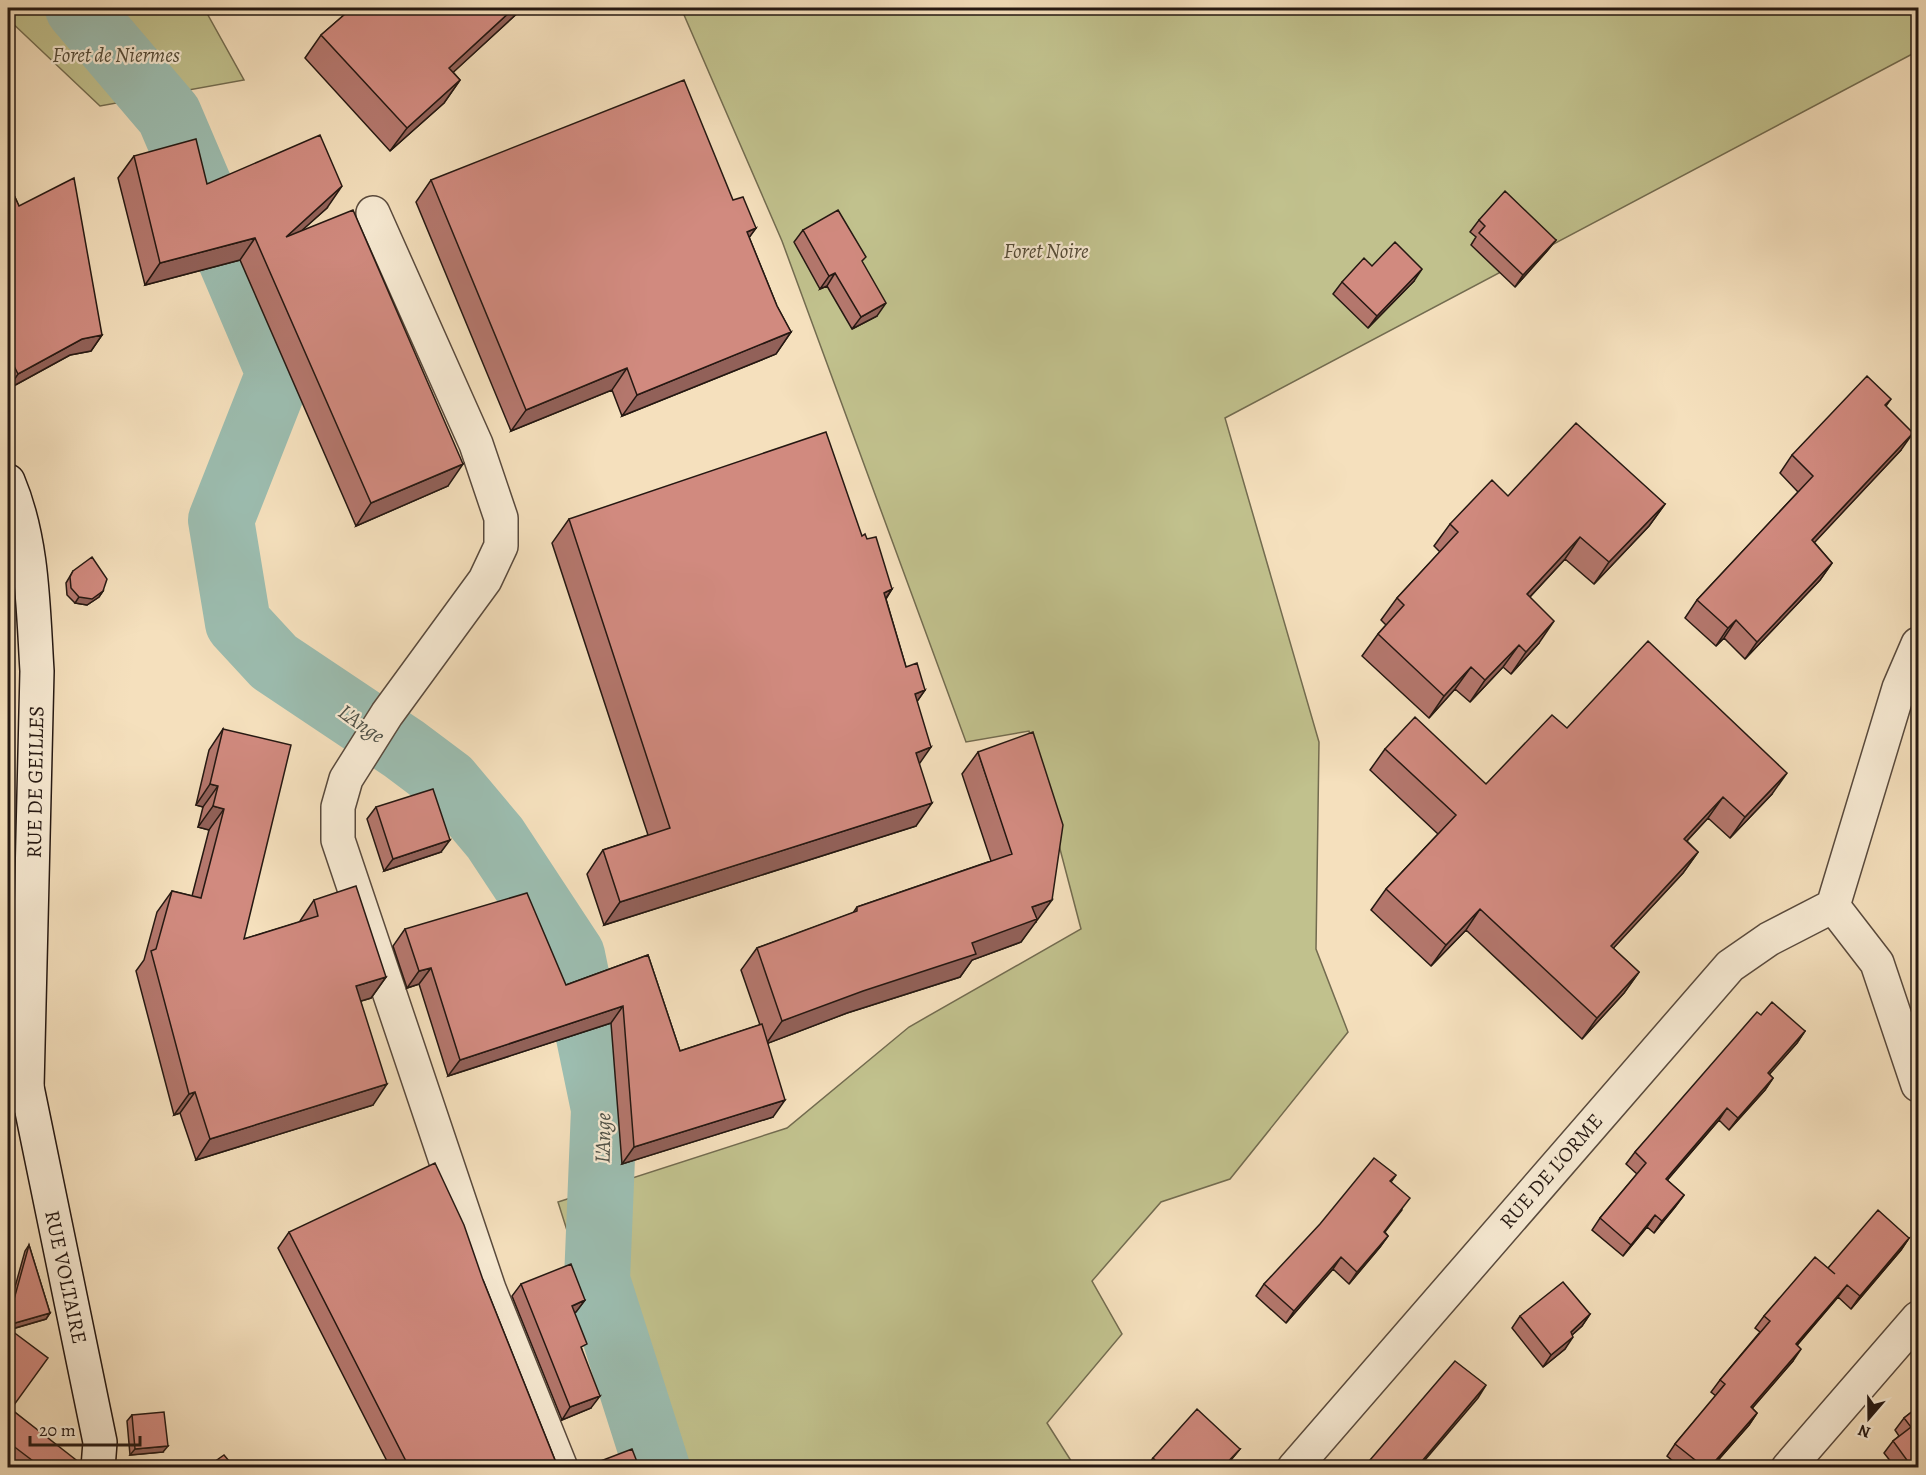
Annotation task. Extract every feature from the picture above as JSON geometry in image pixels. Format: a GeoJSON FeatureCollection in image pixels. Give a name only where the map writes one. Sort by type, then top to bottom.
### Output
{"type":"FeatureCollection","features":[{"type":"Feature","properties":{"kind":"street"},"geometry":{"type":"LineString","coordinates":[[373,213],[476,444],[501,518],[501,546],[485,580],[387,714],[346,779],[338,807],[338,840],[489,1289],[561,1467]]}},
{"type":"Feature","properties":{"kind":"street","name":"RUE DE GEILLES"},"geometry":{"type":"LineString","coordinates":[[8,481],[17,504],[24,533],[33,603],[37,671],[17,1092]]}},
{"type":"Feature","properties":{"kind":"street"},"geometry":{"type":"LineString","coordinates":[[1918,644],[1899,688],[1833,906],[1877,963],[1918,1085]]}},
{"type":"Feature","properties":{"kind":"street","name":"RUE DE L'ORME"},"geometry":{"type":"LineString","coordinates":[[1294,1467],[1730,966],[1769,939],[1833,906]]}},
{"type":"Feature","properties":{"kind":"street","name":"RUE VOLTAIRE"},"geometry":{"type":"LineString","coordinates":[[17,1092],[100,1442],[98,1467]]}},
{"type":"Feature","properties":{"kind":"street"},"geometry":{"type":"LineString","coordinates":[[1788,1467],[1918,1318]]}},
{"type":"Feature","properties":{"kind":"green space","name":"Foret de Niermes"},"geometry":{"type":"Polygon","coordinates":[[[8,8],[204,8],[244,80],[100,106],[8,19],[8,8]]]}},
{"type":"Feature","properties":{"kind":"green space","name":"Foret Noire"},"geometry":{"type":"Polygon","coordinates":[[[681,8],[1918,8],[1918,51],[1225,418],[1319,742],[1316,949],[1348,1032],[1230,1179],[1161,1202],[1092,1281],[1122,1334],[1047,1423],[1075,1467],[642,1467],[558,1202],[787,1128],[909,1027],[1081,929],[1029,731],[966,742],[782,241],[681,8]]]}},
{"type":"Feature","properties":{"kind":"building"},"geometry":{"type":"Polygon","coordinates":[[[352,8],[514,8],[449,68],[460,80],[407,128],[321,35],[352,8]]]}},
{"type":"Feature","properties":{"kind":"building"},"geometry":{"type":"Polygon","coordinates":[[[684,80],[733,200],[743,197],[756,228],[747,232],[777,306],[791,332],[637,395],[627,368],[526,410],[431,180],[684,80]]]}},
{"type":"Feature","properties":{"kind":"building"},"geometry":{"type":"Polygon","coordinates":[[[320,135],[342,186],[286,237],[353,210],[463,464],[371,503],[255,238],[160,263],[134,156],[196,139],[207,184],[320,135]]]}},
{"type":"Feature","properties":{"kind":"building"},"geometry":{"type":"Polygon","coordinates":[[[74,178],[102,335],[82,339],[18,374],[8,354],[8,182],[19,206],[74,178]]]}},
{"type":"Feature","properties":{"kind":"building"},"geometry":{"type":"Polygon","coordinates":[[[1505,191],[1556,240],[1523,275],[1479,233],[1485,226],[1479,220],[1505,191]]]}},
{"type":"Feature","properties":{"kind":"building"},"geometry":{"type":"Polygon","coordinates":[[[838,210],[866,257],[862,261],[886,303],[861,317],[835,273],[829,276],[803,230],[838,210]]]}},
{"type":"Feature","properties":{"kind":"building"},"geometry":{"type":"Polygon","coordinates":[[[1395,242],[1422,269],[1377,316],[1342,282],[1364,258],[1372,266],[1395,242]]]}},
{"type":"Feature","properties":{"kind":"building"},"geometry":{"type":"Polygon","coordinates":[[[1867,376],[1891,399],[1885,405],[1913,433],[1812,540],[1832,563],[1757,642],[1736,620],[1728,628],[1697,600],[1813,476],[1792,455],[1867,376]]]}},
{"type":"Feature","properties":{"kind":"building"},"geometry":{"type":"Polygon","coordinates":[[[1576,423],[1665,504],[1609,562],[1580,537],[1527,594],[1554,621],[1526,652],[1519,645],[1485,680],[1471,667],[1444,696],[1378,634],[1404,605],[1397,598],[1458,532],[1450,524],[1492,480],[1508,496],[1576,423]]]}},
{"type":"Feature","properties":{"kind":"building"},"geometry":{"type":"Polygon","coordinates":[[[826,432],[862,536],[865,534],[867,539],[876,537],[892,589],[884,593],[906,667],[917,663],[925,690],[915,694],[931,747],[916,753],[932,803],[620,902],[603,850],[670,828],[569,519],[826,432]]]}},
{"type":"Feature","properties":{"kind":"building"},"geometry":{"type":"Polygon","coordinates":[[[92,557],[107,579],[103,591],[92,599],[79,597],[71,588],[70,577],[73,571],[92,557]]]}},
{"type":"Feature","properties":{"kind":"building"},"geometry":{"type":"Polygon","coordinates":[[[1648,641],[1787,773],[1745,817],[1723,797],[1684,839],[1698,852],[1611,946],[1639,972],[1597,1018],[1480,909],[1446,945],[1386,889],[1456,815],[1385,749],[1415,717],[1486,784],[1552,715],[1567,728],[1648,641]]]}},
{"type":"Feature","properties":{"kind":"building"},"geometry":{"type":"Polygon","coordinates":[[[223,729],[291,745],[244,939],[318,916],[314,900],[356,886],[386,977],[356,986],[387,1084],[210,1139],[195,1092],[189,1094],[151,951],[156,949],[172,891],[201,898],[224,809],[213,806],[218,786],[210,784],[223,729]]]}},
{"type":"Feature","properties":{"kind":"building"},"geometry":{"type":"Polygon","coordinates":[[[1033,732],[1063,825],[1052,900],[1032,907],[1037,919],[972,943],[976,954],[863,991],[782,1021],[757,948],[857,911],[857,907],[1012,854],[978,752],[1033,732]]]}},
{"type":"Feature","properties":{"kind":"building"},"geometry":{"type":"Polygon","coordinates":[[[433,789],[450,840],[393,859],[376,807],[433,789]]]}},
{"type":"Feature","properties":{"kind":"building"},"geometry":{"type":"Polygon","coordinates":[[[527,893],[566,985],[648,955],[680,1051],[762,1024],[785,1100],[634,1147],[623,1006],[460,1060],[431,968],[419,971],[405,929],[527,893]]]}},
{"type":"Feature","properties":{"kind":"building"},"geometry":{"type":"Polygon","coordinates":[[[1772,1002],[1805,1031],[1768,1073],[1773,1078],[1738,1118],[1727,1108],[1666,1179],[1684,1195],[1662,1221],[1655,1215],[1631,1245],[1600,1218],[1646,1163],[1635,1152],[1757,1012],[1761,1015],[1772,1002]]]}},
{"type":"Feature","properties":{"kind":"building"},"geometry":{"type":"Polygon","coordinates":[[[1374,1158],[1396,1175],[1390,1181],[1410,1198],[1384,1232],[1388,1236],[1357,1272],[1341,1257],[1294,1311],[1264,1284],[1320,1224],[1374,1158]]]}},
{"type":"Feature","properties":{"kind":"building"},"geometry":{"type":"Polygon","coordinates":[[[435,1163],[464,1225],[483,1280],[555,1460],[561,1467],[409,1467],[289,1232],[435,1163]]]}},
{"type":"Feature","properties":{"kind":"building"},"geometry":{"type":"Polygon","coordinates":[[[1878,1210],[1909,1238],[1860,1296],[1847,1285],[1796,1344],[1801,1349],[1751,1407],[1757,1413],[1710,1467],[1704,1467],[1675,1444],[1725,1384],[1720,1380],[1770,1321],[1764,1316],[1815,1257],[1835,1274],[1828,1268],[1878,1210]]]}},
{"type":"Feature","properties":{"kind":"building"},"geometry":{"type":"Polygon","coordinates":[[[29,1245],[50,1313],[8,1325],[8,1321],[29,1245]]]}},
{"type":"Feature","properties":{"kind":"building"},"geometry":{"type":"Polygon","coordinates":[[[571,1264],[585,1300],[572,1306],[587,1344],[581,1347],[600,1396],[570,1407],[521,1284],[571,1264]]]}},
{"type":"Feature","properties":{"kind":"building"},"geometry":{"type":"Polygon","coordinates":[[[1563,1282],[1590,1314],[1571,1332],[1573,1337],[1551,1355],[1520,1316],[1563,1282]]]}},
{"type":"Feature","properties":{"kind":"building"},"geometry":{"type":"Polygon","coordinates":[[[8,1328],[48,1358],[11,1409],[80,1463],[79,1467],[41,1467],[8,1442],[8,1328]]]}},
{"type":"Feature","properties":{"kind":"building"},"geometry":{"type":"Polygon","coordinates":[[[1455,1361],[1486,1385],[1417,1467],[1364,1467],[1455,1361]]]}},
{"type":"Feature","properties":{"kind":"building"},"geometry":{"type":"Polygon","coordinates":[[[1918,1407],[1918,1456],[1909,1463],[1893,1441],[1911,1427],[1904,1418],[1918,1407]]]}},
{"type":"Feature","properties":{"kind":"building"},"geometry":{"type":"Polygon","coordinates":[[[1197,1409],[1240,1449],[1223,1467],[1162,1467],[1153,1458],[1197,1409]]]}},
{"type":"Feature","properties":{"kind":"building"},"geometry":{"type":"Polygon","coordinates":[[[164,1412],[168,1446],[135,1449],[132,1415],[164,1412]]]}},
{"type":"Feature","properties":{"kind":"building"},"geometry":{"type":"Polygon","coordinates":[[[632,1449],[639,1467],[585,1467],[632,1449]]]}},
{"type":"Feature","properties":{"kind":"building"},"geometry":{"type":"Polygon","coordinates":[[[224,1455],[234,1467],[207,1467],[224,1455]]]}},
{"type":"Feature","properties":{"kind":"waterway","name":"L'Ange"},"geometry":{"type":"LineString","coordinates":[[78,8],[169,115],[279,373],[221,520],[238,623],[274,662],[404,749],[448,782],[495,838],[572,955],[604,1109],[597,1280],[657,1468]]}}]}
